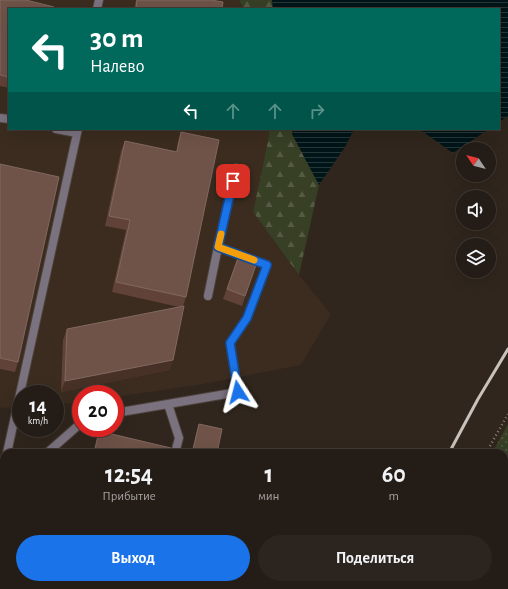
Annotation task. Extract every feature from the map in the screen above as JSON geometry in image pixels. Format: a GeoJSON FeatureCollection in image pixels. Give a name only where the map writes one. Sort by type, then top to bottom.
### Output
{"type":"FeatureCollection","features":[{"type":"Feature","properties":{"kind":"lane"},"geometry":{"type":"LineString","coordinates":[[8,449],[77,131],[66,130]]}},
{"type":"Feature","properties":{"kind":"lane"},"geometry":{"type":"LineString","coordinates":[[208,296],[236,168]]}},
{"type":"Feature","properties":{"kind":"lane"},"geometry":{"type":"LineString","coordinates":[[124,411],[238,392],[230,343],[247,318],[267,265],[218,247]]}},
{"type":"Feature","properties":{"kind":"lane"},"geometry":{"type":"LineString","coordinates":[[168,404],[179,438],[176,449]]}},
{"type":"Feature","properties":{"kind":"lane"},"geometry":{"type":"LineString","coordinates":[[52,449],[72,431]]}},
{"type":"Feature","properties":{"kind":"path"},"geometry":{"type":"LineString","coordinates":[[488,449],[508,414]]}},
{"type":"Feature","properties":{"kind":"shaded area"},"geometry":{"type":"Polygon","coordinates":[[[0,0],[239,0],[243,8],[8,8],[8,130],[269,130],[253,212],[299,275],[331,314],[301,365],[203,384],[124,396],[124,385],[72,385],[72,403],[64,404],[64,385],[12,385],[12,407],[0,408],[0,0]]]}},
{"type":"Feature","properties":{"kind":"shaded area"},"geometry":{"type":"Polygon","coordinates":[[[272,0],[508,0],[508,116],[500,121],[500,8],[273,8],[272,0]]]}},
{"type":"Feature","properties":{"kind":"shaded area"},"geometry":{"type":"Polygon","coordinates":[[[292,130],[354,130],[345,147],[319,185],[292,134],[292,130]]]}},
{"type":"Feature","properties":{"kind":"shaded area"},"geometry":{"type":"Polygon","coordinates":[[[420,130],[488,130],[470,142],[456,142],[456,151],[453,153],[420,130]]]}},
{"type":"Feature","properties":{"kind":"green space"},"geometry":{"type":"Polygon","coordinates":[[[239,0],[272,0],[273,8],[243,8],[239,0]]]}},
{"type":"Feature","properties":{"kind":"green space"},"geometry":{"type":"Polygon","coordinates":[[[269,130],[292,130],[292,134],[319,185],[299,275],[253,212],[269,130]]]}},
{"type":"Feature","properties":{"kind":"green space"},"geometry":{"type":"Polygon","coordinates":[[[508,424],[508,449],[494,449],[508,424]]]}},
{"type":"Feature","properties":{"kind":"building"},"geometry":{"type":"Polygon","coordinates":[[[0,0],[26,0],[54,7],[8,8],[8,77],[0,75],[0,0]]]}},
{"type":"Feature","properties":{"kind":"building"},"geometry":{"type":"Polygon","coordinates":[[[137,0],[211,0],[223,2],[222,8],[136,8],[137,0]]]}},
{"type":"Feature","properties":{"kind":"building"},"geometry":{"type":"Polygon","coordinates":[[[181,132],[219,140],[186,297],[116,282],[130,220],[109,216],[125,141],[177,152],[181,132]]]}},
{"type":"Feature","properties":{"kind":"building"},"geometry":{"type":"Polygon","coordinates":[[[0,164],[59,177],[18,362],[0,358],[0,164]]]}},
{"type":"Feature","properties":{"kind":"building"},"geometry":{"type":"Polygon","coordinates":[[[238,258],[256,265],[245,296],[227,289],[238,258]]]}},
{"type":"Feature","properties":{"kind":"building"},"geometry":{"type":"Polygon","coordinates":[[[184,306],[173,360],[65,381],[67,329],[184,306]]]}},
{"type":"Feature","properties":{"kind":"building"},"geometry":{"type":"Polygon","coordinates":[[[199,424],[222,429],[218,449],[193,449],[199,424]]]}},
{"type":"Feature","properties":{"kind":"building"},"geometry":{"type":"Polygon","coordinates":[[[98,437],[124,437],[171,449],[95,449],[98,437]]]}},
{"type":"Feature","properties":{"kind":"railway"},"geometry":{"type":"LineString","coordinates":[[451,449],[478,399],[508,349]]}},
{"type":"Feature","properties":{"kind":"slow traffic"},"geometry":{"type":"LineString","coordinates":[[221,234],[218,247],[254,260]]}},
{"type":"Feature","properties":{"kind":"route"},"geometry":{"type":"LineString","coordinates":[[233,181],[218,247],[267,265],[247,318],[230,343],[238,392]]}}]}
